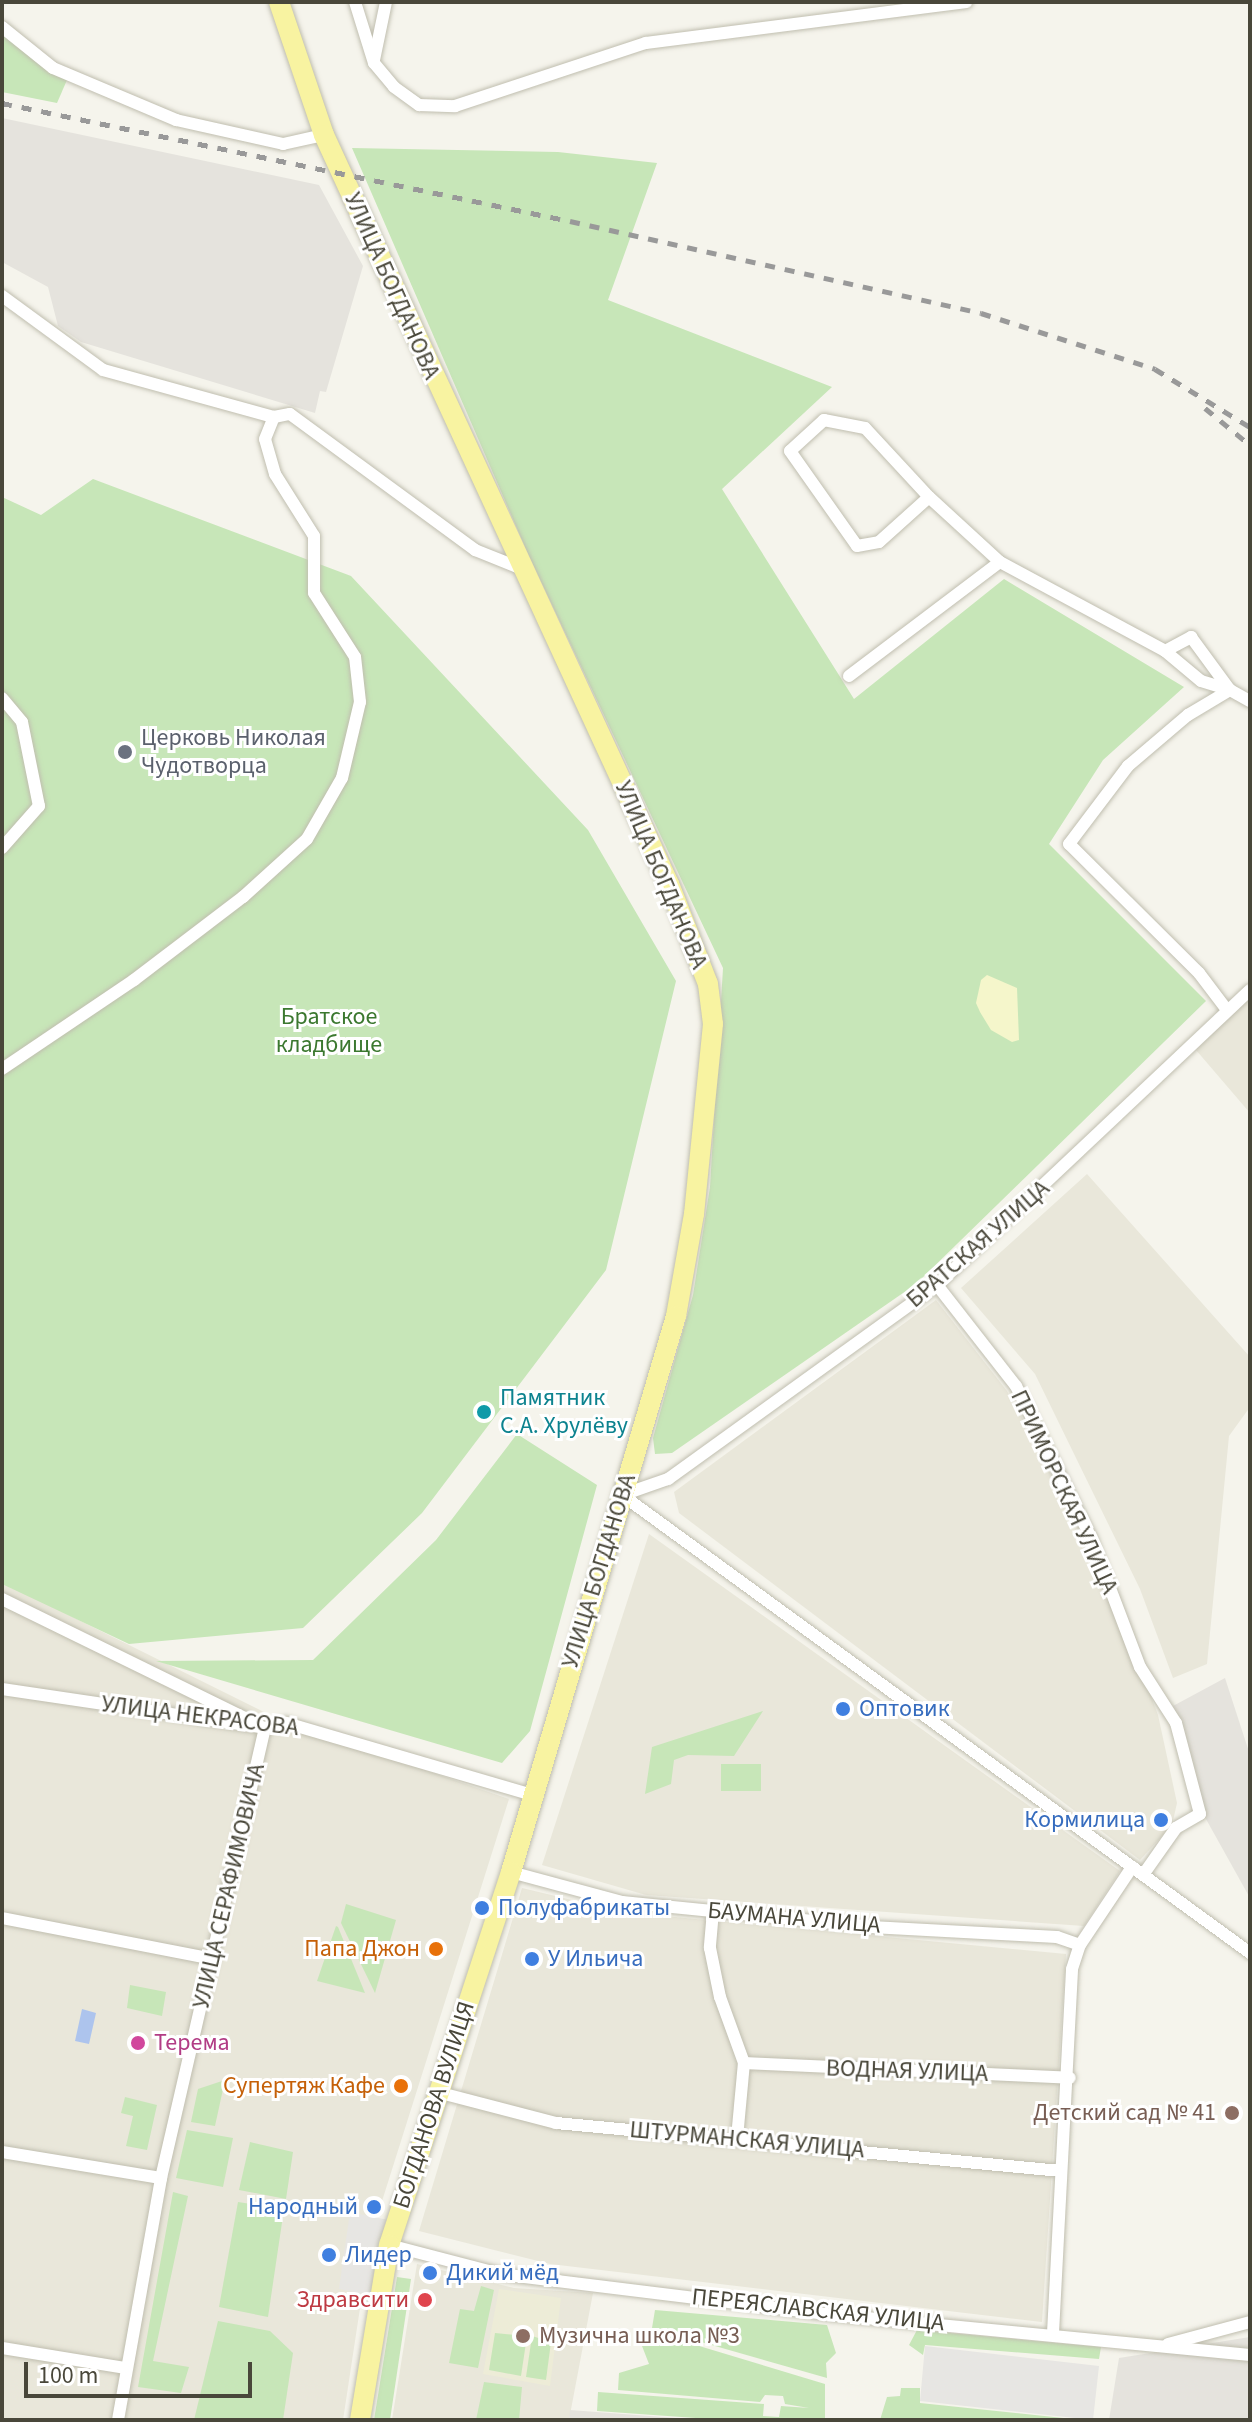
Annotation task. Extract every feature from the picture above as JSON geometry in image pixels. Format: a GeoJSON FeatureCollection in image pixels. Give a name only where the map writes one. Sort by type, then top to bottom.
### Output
{"type":"FeatureCollection","features":[{"type":"Feature","properties":{"kind":"main road","name":"УЛИЦА БОГДАНОВА"},"geometry":{"type":"LineString","coordinates":[[279,2],[324,135],[520,568],[669,884],[708,984],[713,1024],[694,1214],[676,1316],[533,1795]]}},
{"type":"Feature","properties":{"kind":"main road","name":"БОГДАНОВА ВУЛИЦЯ"},"geometry":{"type":"LineString","coordinates":[[360,2420],[389,2245],[511,1872],[533,1795]]}},
{"type":"Feature","properties":{"kind":"street"},"geometry":{"type":"LineString","coordinates":[[355,2],[374,63],[394,87],[419,105],[455,106],[646,43],[966,2]]}},
{"type":"Feature","properties":{"kind":"street"},"geometry":{"type":"LineString","coordinates":[[374,63],[386,2]]}},
{"type":"Feature","properties":{"kind":"street"},"geometry":{"type":"LineString","coordinates":[[2,27],[53,68],[176,120],[283,144],[324,135]]}},
{"type":"Feature","properties":{"kind":"street"},"geometry":{"type":"LineString","coordinates":[[2,296],[103,370],[274,417],[290,414],[475,550],[520,568]]}},
{"type":"Feature","properties":{"kind":"street"},"geometry":{"type":"LineString","coordinates":[[2,1069],[134,980],[243,897],[307,839],[342,778],[360,702],[355,657],[314,593],[314,536],[275,474],[265,439],[274,417]]}},
{"type":"Feature","properties":{"kind":"street"},"geometry":{"type":"LineString","coordinates":[[929,497],[879,542],[857,546],[790,451],[824,420],[865,428],[929,497],[1000,562],[1165,651],[1201,681],[1230,690],[1250,701]]}},
{"type":"Feature","properties":{"kind":"street"},"geometry":{"type":"LineString","coordinates":[[849,676],[1000,562]]}},
{"type":"Feature","properties":{"kind":"street"},"geometry":{"type":"LineString","coordinates":[[1165,651],[1191,637],[1222,671],[1230,690]]}},
{"type":"Feature","properties":{"kind":"street"},"geometry":{"type":"LineString","coordinates":[[1227,1010],[1199,973],[1069,844],[1099,800],[1128,766],[1188,715],[1230,690]]}},
{"type":"Feature","properties":{"kind":"street"},"geometry":{"type":"LineString","coordinates":[[2,698],[22,722],[39,806],[2,848]]}},
{"type":"Feature","properties":{"kind":"street","name":"БРАТСКАЯ УЛИЦА"},"geometry":{"type":"LineString","coordinates":[[622,1495],[668,1479],[937,1285],[1250,990]]}},
{"type":"Feature","properties":{"kind":"street","name":"ПРИМОРСКАЯ УЛИЦА"},"geometry":{"type":"LineString","coordinates":[[937,1285],[1016,1386],[1091,1538],[1140,1667],[1176,1723],[1200,1814],[1176,1828],[1138,1871]]}},
{"type":"Feature","properties":{"kind":"street"},"geometry":{"type":"LineString","coordinates":[[622,1495],[1250,1953]]}},
{"type":"Feature","properties":{"kind":"street"},"geometry":{"type":"LineString","coordinates":[[2,1599],[218,1700],[265,1728]]}},
{"type":"Feature","properties":{"kind":"street","name":"УЛИЦА НЕКРАСОВА"},"geometry":{"type":"LineString","coordinates":[[2,1689],[265,1728],[286,1723],[533,1795]]}},
{"type":"Feature","properties":{"kind":"street","name":"УЛИЦА СЕРАФИМОВИЧА"},"geometry":{"type":"LineString","coordinates":[[118,2420],[161,2178],[265,1728]]}},
{"type":"Feature","properties":{"kind":"street"},"geometry":{"type":"LineString","coordinates":[[1053,2333],[1061,2171],[1070,2078],[1072,1969],[1080,1945],[1138,1871]]}},
{"type":"Feature","properties":{"kind":"street","name":"БАУМАНА УЛИЦА"},"geometry":{"type":"LineString","coordinates":[[511,1872],[622,1902],[871,1927],[1057,1937],[1080,1945]]}},
{"type":"Feature","properties":{"kind":"street"},"geometry":{"type":"LineString","coordinates":[[713,1911],[710,1948],[720,1997],[744,2063],[737,2138]]}},
{"type":"Feature","properties":{"kind":"street"},"geometry":{"type":"LineString","coordinates":[[2,1918],[213,1959]]}},
{"type":"Feature","properties":{"kind":"street","name":"ВОДНАЯ УЛИЦА"},"geometry":{"type":"LineString","coordinates":[[744,2063],[1070,2078]]}},
{"type":"Feature","properties":{"kind":"street","name":"ШТУРМАНСКАЯ УЛИЦА"},"geometry":{"type":"LineString","coordinates":[[437,2092],[556,2123],[1061,2171]]}},
{"type":"Feature","properties":{"kind":"street"},"geometry":{"type":"LineString","coordinates":[[2,2152],[161,2178]]}},
{"type":"Feature","properties":{"kind":"street","name":"ПЕРЕЯСЛАВСКАЯ УЛИЦА"},"geometry":{"type":"LineString","coordinates":[[389,2245],[500,2274],[825,2314],[1053,2333],[1250,2355]]}},
{"type":"Feature","properties":{"kind":"street"},"geometry":{"type":"LineString","coordinates":[[1162,2345],[1250,2322]]}},
{"type":"Feature","properties":{"kind":"street"},"geometry":{"type":"LineString","coordinates":[[2,2348],[126,2368]]}},
{"type":"Feature","properties":{"kind":"shaded area"},"geometry":{"type":"Polygon","coordinates":[[[2,118],[319,185],[363,266],[326,392],[320,391],[315,413],[81,342],[58,326],[48,287],[2,262],[2,118]]]}},
{"type":"Feature","properties":{"kind":"shaded area"},"geometry":{"type":"Polygon","coordinates":[[[1250,996],[1250,1113],[1196,1050],[1250,996]]]}},
{"type":"Feature","properties":{"kind":"shaded area"},"geometry":{"type":"Polygon","coordinates":[[[1087,1174],[1250,1357],[1250,1407],[1229,1436],[1207,1664],[1173,1678],[1140,1589],[1035,1374],[961,1288],[1087,1174]]]}},
{"type":"Feature","properties":{"kind":"shaded area"},"geometry":{"type":"Polygon","coordinates":[[[936,1300],[1007,1391],[1091,1538],[1158,1715],[1177,1803],[1172,1825],[1140,1860],[679,1513],[674,1492],[936,1300]]]}},
{"type":"Feature","properties":{"kind":"shaded area"},"geometry":{"type":"Polygon","coordinates":[[[649,1534],[1120,1871],[1084,1926],[646,1895],[542,1865],[649,1534]]]}},
{"type":"Feature","properties":{"kind":"shaded area"},"geometry":{"type":"Polygon","coordinates":[[[2,1582],[280,1720],[509,1799],[371,2236],[343,2420],[2,2420],[2,1582]]]}},
{"type":"Feature","properties":{"kind":"shaded area"},"geometry":{"type":"Polygon","coordinates":[[[1225,1678],[1250,1755],[1250,1898],[1192,1794],[1173,1706],[1225,1678]]]}},
{"type":"Feature","properties":{"kind":"shaded area"},"geometry":{"type":"Polygon","coordinates":[[[522,1888],[622,1912],[1066,1954],[1042,2322],[550,2264],[419,2231],[522,1888]]]}},
{"type":"Feature","properties":{"kind":"shaded area"},"geometry":{"type":"Polygon","coordinates":[[[350,2212],[393,2221],[377,2297],[339,2289],[350,2212]]]}},
{"type":"Feature","properties":{"kind":"shaded area"},"geometry":{"type":"Polygon","coordinates":[[[417,2264],[514,2288],[593,2293],[569,2420],[392,2420],[417,2264]]]}},
{"type":"Feature","properties":{"kind":"shaded area","name":"Музична школа №3"},"geometry":{"type":"Polygon","coordinates":[[[499,2289],[561,2298],[550,2386],[483,2374],[499,2289]]]}},
{"type":"Feature","properties":{"kind":"shaded area"},"geometry":{"type":"Polygon","coordinates":[[[1250,2337],[1250,2420],[1109,2420],[1119,2358],[1250,2337]]]}},
{"type":"Feature","properties":{"kind":"shaded area"},"geometry":{"type":"Polygon","coordinates":[[[925,2346],[1099,2366],[1093,2420],[920,2401],[925,2346]]]}},
{"type":"Feature","properties":{"kind":"shaded area"},"geometry":{"type":"Polygon","coordinates":[[[570,2410],[702,2420],[569,2420],[570,2410]]]}},
{"type":"Feature","properties":{"kind":"green space"},"geometry":{"type":"Polygon","coordinates":[[[2,34],[67,80],[57,103],[2,92],[2,34]]]}},
{"type":"Feature","properties":{"kind":"green space"},"geometry":{"type":"Polygon","coordinates":[[[352,148],[558,152],[657,163],[608,300],[832,387],[722,489],[854,699],[1004,579],[1184,687],[1103,760],[1049,844],[1206,1001],[916,1284],[672,1453],[655,1454],[653,1438],[693,1295],[710,1187],[723,968],[529,556],[352,148]]]}},
{"type":"Feature","properties":{"kind":"green space","name":"Братское кладбище"},"geometry":{"type":"Polygon","coordinates":[[[93,479],[351,576],[588,830],[676,981],[606,1270],[422,1513],[303,1628],[129,1644],[2,1584],[2,497],[41,515],[93,479]]]}},
{"type":"Feature","properties":{"kind":"green space"},"geometry":{"type":"Polygon","coordinates":[[[517,1434],[597,1485],[530,1731],[502,1763],[156,1661],[313,1660],[436,1540],[517,1434]]]}},
{"type":"Feature","properties":{"kind":"green space"},"geometry":{"type":"Polygon","coordinates":[[[763,1711],[734,1756],[688,1755],[674,1760],[671,1784],[645,1794],[652,1747],[763,1711]]]}},
{"type":"Feature","properties":{"kind":"green space"},"geometry":{"type":"Polygon","coordinates":[[[721,1764],[761,1764],[761,1791],[721,1791],[721,1764]]]}},
{"type":"Feature","properties":{"kind":"green space"},"geometry":{"type":"Polygon","coordinates":[[[346,1904],[396,1920],[375,1993],[341,1923],[346,1904]]]}},
{"type":"Feature","properties":{"kind":"green space"},"geometry":{"type":"Polygon","coordinates":[[[338,1927],[365,1993],[317,1981],[338,1927]]]}},
{"type":"Feature","properties":{"kind":"green space"},"geometry":{"type":"Polygon","coordinates":[[[130,1985],[166,1992],[162,2016],[127,2008],[130,1985]]]}},
{"type":"Feature","properties":{"kind":"green space"},"geometry":{"type":"Polygon","coordinates":[[[225,2080],[215,2126],[191,2122],[198,2089],[225,2080]]]}},
{"type":"Feature","properties":{"kind":"green space"},"geometry":{"type":"Polygon","coordinates":[[[125,2097],[157,2105],[147,2150],[126,2146],[133,2116],[121,2113],[125,2097]]]}},
{"type":"Feature","properties":{"kind":"green space"},"geometry":{"type":"Polygon","coordinates":[[[187,2130],[233,2138],[223,2187],[176,2178],[187,2130]]]}},
{"type":"Feature","properties":{"kind":"green space"},"geometry":{"type":"Polygon","coordinates":[[[250,2142],[293,2152],[286,2199],[239,2190],[250,2142]]]}},
{"type":"Feature","properties":{"kind":"green space"},"geometry":{"type":"Polygon","coordinates":[[[173,2192],[188,2196],[153,2361],[189,2367],[181,2393],[138,2387],[173,2192]]]}},
{"type":"Feature","properties":{"kind":"green space"},"geometry":{"type":"Polygon","coordinates":[[[238,2202],[284,2209],[268,2317],[219,2307],[238,2202]]]}},
{"type":"Feature","properties":{"kind":"green space"},"geometry":{"type":"Polygon","coordinates":[[[397,2277],[411,2279],[390,2420],[374,2420],[397,2277]]]}},
{"type":"Feature","properties":{"kind":"green space"},"geometry":{"type":"Polygon","coordinates":[[[481,2286],[494,2290],[478,2368],[449,2363],[460,2309],[474,2311],[481,2286]]]}},
{"type":"Feature","properties":{"kind":"green space"},"geometry":{"type":"Polygon","coordinates":[[[655,2310],[827,2325],[836,2353],[826,2363],[827,2378],[652,2328],[655,2310]]]}},
{"type":"Feature","properties":{"kind":"green space"},"geometry":{"type":"Polygon","coordinates":[[[218,2321],[270,2331],[293,2353],[283,2420],[194,2420],[218,2321]]]}},
{"type":"Feature","properties":{"kind":"green space"},"geometry":{"type":"Polygon","coordinates":[[[917,2330],[1101,2347],[1099,2359],[925,2345],[923,2355],[909,2345],[917,2330]]]}},
{"type":"Feature","properties":{"kind":"green space"},"geometry":{"type":"Polygon","coordinates":[[[495,2333],[527,2336],[521,2376],[489,2370],[495,2333]]]}},
{"type":"Feature","properties":{"kind":"green space"},"geometry":{"type":"Polygon","coordinates":[[[656,2333],[825,2384],[825,2420],[724,2420],[597,2411],[598,2392],[764,2404],[763,2416],[779,2417],[781,2406],[809,2408],[785,2404],[783,2396],[765,2395],[760,2402],[618,2390],[619,2373],[649,2364],[642,2346],[656,2333]]]}},
{"type":"Feature","properties":{"kind":"green space"},"geometry":{"type":"Polygon","coordinates":[[[532,2336],[551,2342],[546,2380],[526,2377],[532,2336]]]}},
{"type":"Feature","properties":{"kind":"green space"},"geometry":{"type":"Polygon","coordinates":[[[484,2382],[522,2387],[519,2420],[476,2420],[484,2382]]]}},
{"type":"Feature","properties":{"kind":"green space"},"geometry":{"type":"Polygon","coordinates":[[[901,2388],[920,2388],[920,2403],[1082,2420],[880,2420],[887,2397],[900,2396],[901,2388]]]}},
{"type":"Feature","properties":{"kind":"sand"},"geometry":{"type":"Polygon","coordinates":[[[987,975],[1017,988],[1019,1040],[1012,1042],[991,1030],[980,1012],[976,1003],[981,980],[987,975]]]}},
{"type":"Feature","properties":{"kind":"water"},"geometry":{"type":"Polygon","coordinates":[[[82,2009],[96,2013],[89,2044],[75,2041],[82,2009]]]}},
{"type":"Feature","properties":{"kind":"railway"},"geometry":{"type":"LineString","coordinates":[[2,103],[570,221],[981,313],[1155,369],[1250,427]]}},
{"type":"Feature","properties":{"kind":"railway"},"geometry":{"type":"LineString","coordinates":[[1205,408],[1250,445]]}},
{"type":"Feature","properties":{"kind":"place","name":"Церковь Николая Чудотворца"},"geometry":{"type":"Point","coordinates":[125,752]}},
{"type":"Feature","properties":{"kind":"place","name":"Памятник С.А. Хрулёву"},"geometry":{"type":"Point","coordinates":[484,1412]}},
{"type":"Feature","properties":{"kind":"place","name":"Оптовик"},"geometry":{"type":"Point","coordinates":[843,1709]}},
{"type":"Feature","properties":{"kind":"place","name":"Кормилица"},"geometry":{"type":"Point","coordinates":[1161,1820]}},
{"type":"Feature","properties":{"kind":"place","name":"Полуфабрикаты"},"geometry":{"type":"Point","coordinates":[482,1908]}},
{"type":"Feature","properties":{"kind":"place","name":"Папа Джон"},"geometry":{"type":"Point","coordinates":[436,1949]}},
{"type":"Feature","properties":{"kind":"place","name":"У Ильича"},"geometry":{"type":"Point","coordinates":[532,1959]}},
{"type":"Feature","properties":{"kind":"place","name":"Терема"},"geometry":{"type":"Point","coordinates":[138,2043]}},
{"type":"Feature","properties":{"kind":"place","name":"Супертяж Кафе"},"geometry":{"type":"Point","coordinates":[401,2086]}},
{"type":"Feature","properties":{"kind":"place","name":"Детский сад № 41"},"geometry":{"type":"Point","coordinates":[1232,2113]}},
{"type":"Feature","properties":{"kind":"place","name":"Народный"},"geometry":{"type":"Point","coordinates":[374,2207]}},
{"type":"Feature","properties":{"kind":"place","name":"Лидер"},"geometry":{"type":"Point","coordinates":[329,2255]}},
{"type":"Feature","properties":{"kind":"place","name":"Дикий мёд"},"geometry":{"type":"Point","coordinates":[430,2273]}},
{"type":"Feature","properties":{"kind":"place","name":"Здравсити"},"geometry":{"type":"Point","coordinates":[425,2300]}},
{"type":"Feature","properties":{"kind":"place","name":"Музична школа №3"},"geometry":{"type":"Point","coordinates":[523,2336]}}]}
